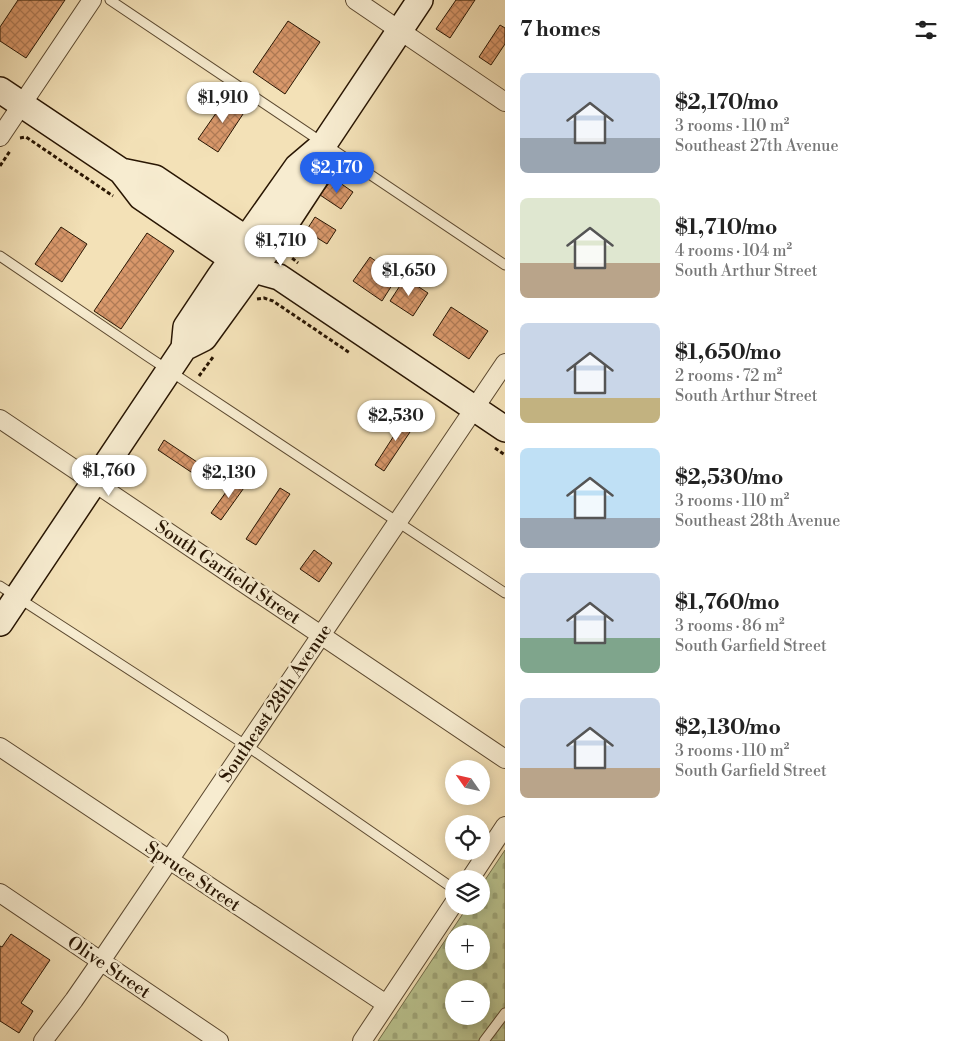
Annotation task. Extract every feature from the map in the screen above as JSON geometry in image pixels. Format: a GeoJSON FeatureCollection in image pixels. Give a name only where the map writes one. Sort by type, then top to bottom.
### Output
{"type":"FeatureCollection","features":[{"type":"Feature","properties":{"kind":"main road"},"geometry":{"type":"LineString","coordinates":[[0,623],[9,592],[95,482],[184,348],[186,327],[297,167],[324,144],[420,0]]}},
{"type":"Feature","properties":{"kind":"main road"},"geometry":{"type":"LineString","coordinates":[[0,90],[122,171],[140,197],[239,249],[259,263],[289,270],[476,408],[497,436]]}},
{"type":"Feature","properties":{"kind":"main road"},"geometry":{"type":"LineString","coordinates":[[184,348],[204,338],[259,263],[315,179],[324,144]]}},
{"type":"Feature","properties":{"kind":"street"},"geometry":{"type":"LineString","coordinates":[[7,142],[22,105],[92,0]]}},
{"type":"Feature","properties":{"kind":"street"},"geometry":{"type":"LineString","coordinates":[[355,0],[505,102]]}},
{"type":"Feature","properties":{"kind":"street","name":"Southeast 28th Avenue"},"geometry":{"type":"LineString","coordinates":[[43,1041],[101,961],[505,363]]}},
{"type":"Feature","properties":{"kind":"street","name":"South Garfield Street"},"geometry":{"type":"LineString","coordinates":[[0,419],[505,759]]}},
{"type":"Feature","properties":{"kind":"street","name":"Spruce Street"},"geometry":{"type":"LineString","coordinates":[[0,747],[386,1004]]}},
{"type":"Feature","properties":{"kind":"street"},"geometry":{"type":"LineString","coordinates":[[476,870],[505,826]]}},
{"type":"Feature","properties":{"kind":"street","name":"Olive Street"},"geometry":{"type":"LineString","coordinates":[[0,893],[219,1041]]}},
{"type":"Feature","properties":{"kind":"street"},"geometry":{"type":"LineString","coordinates":[[362,1041],[446,915]]}},
{"type":"Feature","properties":{"kind":"lane"},"geometry":{"type":"LineString","coordinates":[[110,0],[505,265]]}},
{"type":"Feature","properties":{"kind":"lane"},"geometry":{"type":"LineString","coordinates":[[0,256],[505,593]]}},
{"type":"Feature","properties":{"kind":"lane"},"geometry":{"type":"LineString","coordinates":[[9,592],[247,746],[445,883]]}},
{"type":"Feature","properties":{"kind":"lane"},"geometry":{"type":"LineString","coordinates":[[484,1041],[505,1013]]}},
{"type":"Feature","properties":{"kind":"path"},"geometry":{"type":"LineString","coordinates":[[19,138],[26,138],[114,196]]}},
{"type":"Feature","properties":{"kind":"path"},"geometry":{"type":"LineString","coordinates":[[0,166],[7,142]]}},
{"type":"Feature","properties":{"kind":"path"},"geometry":{"type":"LineString","coordinates":[[289,249],[292,258],[289,270]]}},
{"type":"Feature","properties":{"kind":"path"},"geometry":{"type":"LineString","coordinates":[[255,299],[264,298],[273,301],[350,353]]}},
{"type":"Feature","properties":{"kind":"path"},"geometry":{"type":"LineString","coordinates":[[193,385],[215,353]]}},
{"type":"Feature","properties":{"kind":"path"},"geometry":{"type":"LineString","coordinates":[[497,436],[505,454]]}},
{"type":"Feature","properties":{"kind":"green space"},"geometry":{"type":"Polygon","coordinates":[[[505,850],[505,1041],[378,1041],[445,940],[445,970],[490,970],[490,925],[455,925],[462,915],[490,915],[490,872],[505,850]]]}},
{"type":"Feature","properties":{"kind":"building"},"geometry":{"type":"Polygon","coordinates":[[[18,0],[65,0],[26,58],[0,41],[0,27],[18,0]]]}},
{"type":"Feature","properties":{"kind":"building"},"geometry":{"type":"Polygon","coordinates":[[[456,0],[475,0],[450,38],[436,29],[456,0]]]}},
{"type":"Feature","properties":{"kind":"building"},"geometry":{"type":"Polygon","coordinates":[[[288,21],[320,42],[285,94],[253,72],[288,21]]]}},
{"type":"Feature","properties":{"kind":"building"},"geometry":{"type":"Polygon","coordinates":[[[500,25],[505,28],[505,44],[491,65],[479,57],[500,25]]]}},
{"type":"Feature","properties":{"kind":"building"},"geometry":{"type":"Polygon","coordinates":[[[228,96],[247,108],[218,152],[198,139],[228,96]]]}},
{"type":"Feature","properties":{"kind":"building"},"geometry":{"type":"Polygon","coordinates":[[[333,178],[353,192],[341,209],[320,195],[333,178]]]}},
{"type":"Feature","properties":{"kind":"building"},"geometry":{"type":"Polygon","coordinates":[[[315,217],[336,230],[327,244],[306,231],[315,217]]]}},
{"type":"Feature","properties":{"kind":"building"},"geometry":{"type":"Polygon","coordinates":[[[61,227],[87,244],[62,282],[35,264],[61,227]]]}},
{"type":"Feature","properties":{"kind":"building"},"geometry":{"type":"Polygon","coordinates":[[[147,233],[174,251],[121,329],[94,311],[147,233]]]}},
{"type":"Feature","properties":{"kind":"building"},"geometry":{"type":"Polygon","coordinates":[[[370,257],[390,271],[386,277],[394,282],[382,301],[353,281],[370,257]]]}},
{"type":"Feature","properties":{"kind":"building"},"geometry":{"type":"Polygon","coordinates":[[[405,278],[428,293],[413,316],[390,301],[405,278]]]}},
{"type":"Feature","properties":{"kind":"building"},"geometry":{"type":"Polygon","coordinates":[[[451,307],[488,331],[469,359],[433,335],[451,307]]]}},
{"type":"Feature","properties":{"kind":"building"},"geometry":{"type":"Polygon","coordinates":[[[408,414],[418,420],[384,471],[375,465],[408,414]]]}},
{"type":"Feature","properties":{"kind":"building"},"geometry":{"type":"Polygon","coordinates":[[[164,440],[215,474],[209,484],[158,450],[164,440]]]}},
{"type":"Feature","properties":{"kind":"building"},"geometry":{"type":"Polygon","coordinates":[[[236,478],[246,485],[221,520],[211,513],[236,478]]]}},
{"type":"Feature","properties":{"kind":"building"},"geometry":{"type":"Polygon","coordinates":[[[280,488],[290,494],[256,545],[246,539],[280,488]]]}},
{"type":"Feature","properties":{"kind":"building"},"geometry":{"type":"Polygon","coordinates":[[[314,550],[332,563],[319,582],[300,569],[314,550]]]}},
{"type":"Feature","properties":{"kind":"building"},"geometry":{"type":"Polygon","coordinates":[[[11,934],[50,960],[21,1003],[33,1011],[19,1033],[0,1021],[0,946],[2,947],[11,934]]]}}]}
